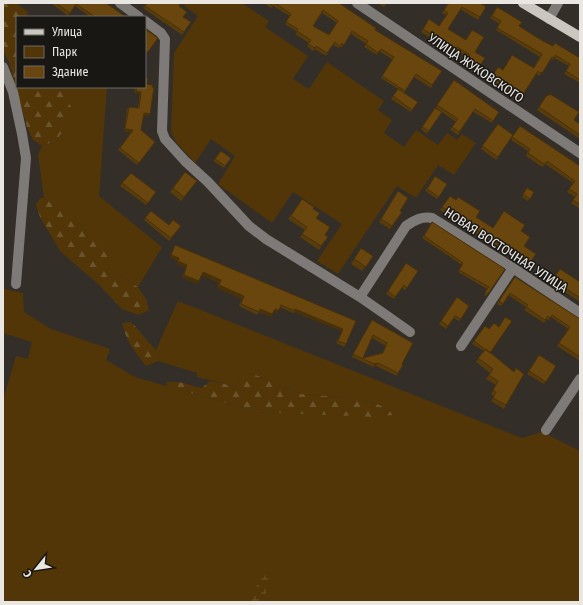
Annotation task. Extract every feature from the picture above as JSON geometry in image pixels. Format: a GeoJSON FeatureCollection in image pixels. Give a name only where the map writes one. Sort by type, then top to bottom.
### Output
{"type":"FeatureCollection","features":[{"type":"Feature","properties":{"kind":"main road"},"geometry":{"type":"LineString","coordinates":[[523,3],[580,37]]}},
{"type":"Feature","properties":{"kind":"street"},"geometry":{"type":"LineString","coordinates":[[120,3],[138,16]]}},
{"type":"Feature","properties":{"kind":"street","name":"УЛИЦА ЖУКОВСКОГО"},"geometry":{"type":"LineString","coordinates":[[357,3],[580,153]]}},
{"type":"Feature","properties":{"kind":"street"},"geometry":{"type":"LineString","coordinates":[[548,18],[558,3]]}},
{"type":"Feature","properties":{"kind":"street"},"geometry":{"type":"LineString","coordinates":[[146,22],[161,33],[165,39],[162,131],[165,139],[249,226],[260,235],[298,260],[360,297],[410,332]]}},
{"type":"Feature","properties":{"kind":"street"},"geometry":{"type":"LineString","coordinates":[[3,67],[13,92],[26,158],[16,284]]}},
{"type":"Feature","properties":{"kind":"street","name":"НОВАЯ ВОСТОЧНАЯ УЛИЦА"},"geometry":{"type":"LineString","coordinates":[[360,297],[406,226],[415,220],[425,217],[432,218],[440,222],[513,268],[580,313]]}},
{"type":"Feature","properties":{"kind":"street"},"geometry":{"type":"LineString","coordinates":[[461,346],[513,268]]}},
{"type":"Feature","properties":{"kind":"street"},"geometry":{"type":"LineString","coordinates":[[546,430],[580,379]]}},
{"type":"Feature","properties":{"kind":"green space"},"geometry":{"type":"Polygon","coordinates":[[[3,3],[16,3],[28,12],[27,16],[16,16],[16,87],[9,62],[3,50],[3,3]]]}},
{"type":"Feature","properties":{"kind":"green space"},"geometry":{"type":"Polygon","coordinates":[[[184,3],[242,3],[269,21],[265,27],[308,56],[293,79],[309,89],[327,62],[384,101],[378,110],[392,120],[384,133],[404,147],[416,130],[438,145],[447,133],[457,140],[462,134],[476,143],[454,175],[438,165],[416,198],[397,186],[338,274],[317,261],[342,224],[293,192],[272,223],[218,184],[235,156],[211,139],[195,163],[176,142],[171,132],[174,53],[198,16],[183,5],[184,3]]]}},
{"type":"Feature","properties":{"kind":"green space"},"geometry":{"type":"Polygon","coordinates":[[[16,88],[58,88],[75,112],[62,133],[53,141],[42,146],[33,140],[27,127],[16,88]]]}},
{"type":"Feature","properties":{"kind":"green space"},"geometry":{"type":"Polygon","coordinates":[[[57,88],[107,88],[99,196],[162,247],[138,287],[108,267],[60,208],[44,198],[38,155],[42,146],[50,144],[70,122],[57,88]]]}},
{"type":"Feature","properties":{"kind":"green space"},"geometry":{"type":"Polygon","coordinates":[[[40,198],[44,198],[60,208],[66,206],[73,210],[108,257],[108,267],[138,287],[146,299],[149,310],[139,315],[122,309],[98,284],[60,251],[40,217],[36,205],[40,198]]]}},
{"type":"Feature","properties":{"kind":"green space"},"geometry":{"type":"Polygon","coordinates":[[[4,289],[23,293],[24,312],[51,329],[110,349],[106,360],[135,377],[258,412],[399,414],[377,404],[352,398],[301,394],[244,370],[234,386],[197,377],[197,373],[158,361],[160,355],[156,350],[178,301],[522,438],[542,432],[580,451],[580,602],[3,602],[3,400],[16,356],[28,359],[32,342],[3,333],[4,289]]]}},
{"type":"Feature","properties":{"kind":"green space"},"geometry":{"type":"Polygon","coordinates":[[[130,322],[160,355],[158,361],[146,366],[135,351],[128,341],[122,323],[130,322]]]}},
{"type":"Feature","properties":{"kind":"green space"},"geometry":{"type":"Polygon","coordinates":[[[244,370],[301,394],[352,398],[377,404],[400,414],[376,417],[258,412],[167,386],[166,382],[179,382],[202,388],[210,381],[234,386],[244,370]]]}},
{"type":"Feature","properties":{"kind":"green space"},"geometry":{"type":"Polygon","coordinates":[[[269,572],[265,602],[251,602],[258,582],[269,572]]]}},
{"type":"Feature","properties":{"kind":"building"},"geometry":{"type":"Polygon","coordinates":[[[56,3],[106,3],[125,16],[94,16],[76,4],[70,13],[56,3]]]}},
{"type":"Feature","properties":{"kind":"building"},"geometry":{"type":"Polygon","coordinates":[[[147,3],[181,3],[179,6],[187,12],[183,17],[191,22],[184,32],[145,6],[147,3]]]}},
{"type":"Feature","properties":{"kind":"building"},"geometry":{"type":"Polygon","coordinates":[[[275,3],[339,3],[376,28],[375,30],[442,71],[432,85],[416,74],[405,91],[382,76],[394,57],[381,49],[378,53],[366,44],[368,41],[352,31],[344,45],[342,43],[340,46],[335,42],[327,53],[316,46],[315,48],[308,44],[311,40],[297,31],[298,29],[286,22],[291,14],[275,3]],[[323,10],[313,26],[329,35],[338,21],[323,10]]]}},
{"type":"Feature","properties":{"kind":"building"},"geometry":{"type":"Polygon","coordinates":[[[449,3],[480,3],[486,7],[480,17],[462,7],[448,29],[466,40],[472,30],[484,37],[475,52],[485,58],[479,67],[467,59],[470,55],[457,47],[455,50],[423,29],[429,19],[439,26],[448,13],[444,10],[449,3]]]}},
{"type":"Feature","properties":{"kind":"building"},"geometry":{"type":"Polygon","coordinates":[[[497,7],[522,22],[519,26],[541,40],[553,46],[555,43],[580,58],[580,80],[566,71],[570,64],[555,55],[554,58],[552,57],[543,72],[540,73],[538,71],[522,96],[492,77],[498,67],[503,70],[512,55],[534,68],[542,54],[497,28],[501,21],[492,16],[497,7]]]}},
{"type":"Feature","properties":{"kind":"building"},"geometry":{"type":"Polygon","coordinates":[[[146,30],[158,38],[148,52],[146,50],[146,30]]]}},
{"type":"Feature","properties":{"kind":"building"},"geometry":{"type":"Polygon","coordinates":[[[146,78],[148,78],[147,84],[153,85],[152,87],[154,87],[150,114],[144,113],[141,130],[155,142],[139,163],[120,148],[133,130],[125,129],[129,107],[139,108],[141,92],[136,91],[137,88],[146,88],[146,78]]]}},
{"type":"Feature","properties":{"kind":"building"},"geometry":{"type":"Polygon","coordinates":[[[454,80],[499,112],[493,121],[475,109],[459,132],[452,127],[458,119],[437,105],[454,80]]]}},
{"type":"Feature","properties":{"kind":"building"},"geometry":{"type":"Polygon","coordinates":[[[398,89],[418,102],[412,110],[393,96],[398,89]]]}},
{"type":"Feature","properties":{"kind":"building"},"geometry":{"type":"Polygon","coordinates":[[[550,94],[579,112],[574,120],[580,124],[580,135],[539,107],[547,95],[548,96],[550,94]]]}},
{"type":"Feature","properties":{"kind":"building"},"geometry":{"type":"Polygon","coordinates":[[[435,108],[442,112],[429,131],[422,127],[435,108]]]}},
{"type":"Feature","properties":{"kind":"building"},"geometry":{"type":"Polygon","coordinates":[[[498,124],[513,135],[498,157],[482,146],[498,124]]]}},
{"type":"Feature","properties":{"kind":"building"},"geometry":{"type":"Polygon","coordinates":[[[520,126],[580,166],[580,205],[573,200],[577,194],[569,189],[575,181],[547,161],[544,164],[528,153],[530,149],[512,137],[520,126]]]}},
{"type":"Feature","properties":{"kind":"building"},"geometry":{"type":"Polygon","coordinates":[[[221,151],[231,158],[225,166],[215,159],[221,151]]]}},
{"type":"Feature","properties":{"kind":"building"},"geometry":{"type":"Polygon","coordinates":[[[185,172],[197,181],[184,197],[173,188],[185,172]]]}},
{"type":"Feature","properties":{"kind":"building"},"geometry":{"type":"Polygon","coordinates":[[[131,173],[156,192],[148,203],[122,183],[131,173]]]}},
{"type":"Feature","properties":{"kind":"building"},"geometry":{"type":"Polygon","coordinates":[[[435,176],[447,184],[439,197],[427,189],[435,176]]]}},
{"type":"Feature","properties":{"kind":"building"},"geometry":{"type":"Polygon","coordinates":[[[527,188],[534,192],[530,199],[523,194],[527,188]]]}},
{"type":"Feature","properties":{"kind":"building"},"geometry":{"type":"Polygon","coordinates":[[[398,191],[408,198],[400,211],[402,212],[392,226],[381,219],[398,191]]]}},
{"type":"Feature","properties":{"kind":"building"},"geometry":{"type":"Polygon","coordinates":[[[450,196],[456,200],[458,197],[480,211],[476,217],[493,228],[504,211],[525,225],[521,231],[530,237],[524,246],[536,254],[529,264],[442,207],[450,196]]]}},
{"type":"Feature","properties":{"kind":"building"},"geometry":{"type":"Polygon","coordinates":[[[302,199],[320,213],[316,218],[330,227],[325,235],[328,237],[321,246],[302,234],[307,227],[291,216],[302,199]]]}},
{"type":"Feature","properties":{"kind":"building"},"geometry":{"type":"Polygon","coordinates":[[[151,211],[169,225],[173,220],[181,226],[171,238],[145,218],[151,211]]]}},
{"type":"Feature","properties":{"kind":"building"},"geometry":{"type":"Polygon","coordinates":[[[432,222],[505,269],[488,294],[485,292],[489,287],[459,270],[463,263],[424,236],[432,222]]]}},
{"type":"Feature","properties":{"kind":"building"},"geometry":{"type":"Polygon","coordinates":[[[175,245],[356,321],[346,344],[338,341],[343,329],[295,309],[295,311],[281,305],[279,310],[275,309],[272,314],[260,309],[259,312],[241,304],[244,296],[219,285],[221,280],[203,272],[199,281],[184,275],[187,265],[178,261],[179,258],[171,255],[175,245]]]}},
{"type":"Feature","properties":{"kind":"building"},"geometry":{"type":"Polygon","coordinates":[[[361,248],[373,256],[366,267],[354,259],[361,248]]]}},
{"type":"Feature","properties":{"kind":"building"},"geometry":{"type":"Polygon","coordinates":[[[406,263],[418,271],[407,288],[404,285],[395,297],[388,291],[406,263]]]}},
{"type":"Feature","properties":{"kind":"building"},"geometry":{"type":"Polygon","coordinates":[[[560,269],[580,282],[580,298],[558,283],[560,279],[555,276],[560,269]]]}},
{"type":"Feature","properties":{"kind":"building"},"geometry":{"type":"Polygon","coordinates":[[[515,277],[580,319],[580,357],[559,343],[570,327],[552,315],[550,318],[548,316],[545,320],[526,307],[528,305],[510,293],[503,304],[499,301],[515,277]]]}},
{"type":"Feature","properties":{"kind":"building"},"geometry":{"type":"Polygon","coordinates":[[[457,297],[469,306],[461,319],[455,316],[448,326],[441,321],[457,297]]]}},
{"type":"Feature","properties":{"kind":"building"},"geometry":{"type":"Polygon","coordinates":[[[505,317],[512,321],[490,353],[474,341],[485,326],[489,329],[494,323],[499,327],[505,317]]]}},
{"type":"Feature","properties":{"kind":"building"},"geometry":{"type":"Polygon","coordinates":[[[372,320],[413,343],[398,373],[378,363],[374,364],[353,354],[372,320]],[[373,335],[363,358],[383,353],[387,343],[373,335]]]}},
{"type":"Feature","properties":{"kind":"building"},"geometry":{"type":"Polygon","coordinates":[[[486,349],[514,372],[516,368],[524,374],[506,405],[493,398],[496,392],[493,390],[498,381],[489,375],[493,369],[478,358],[486,349]]]}},
{"type":"Feature","properties":{"kind":"building"},"geometry":{"type":"Polygon","coordinates":[[[539,355],[556,366],[546,382],[529,371],[539,355]]]}}]}
